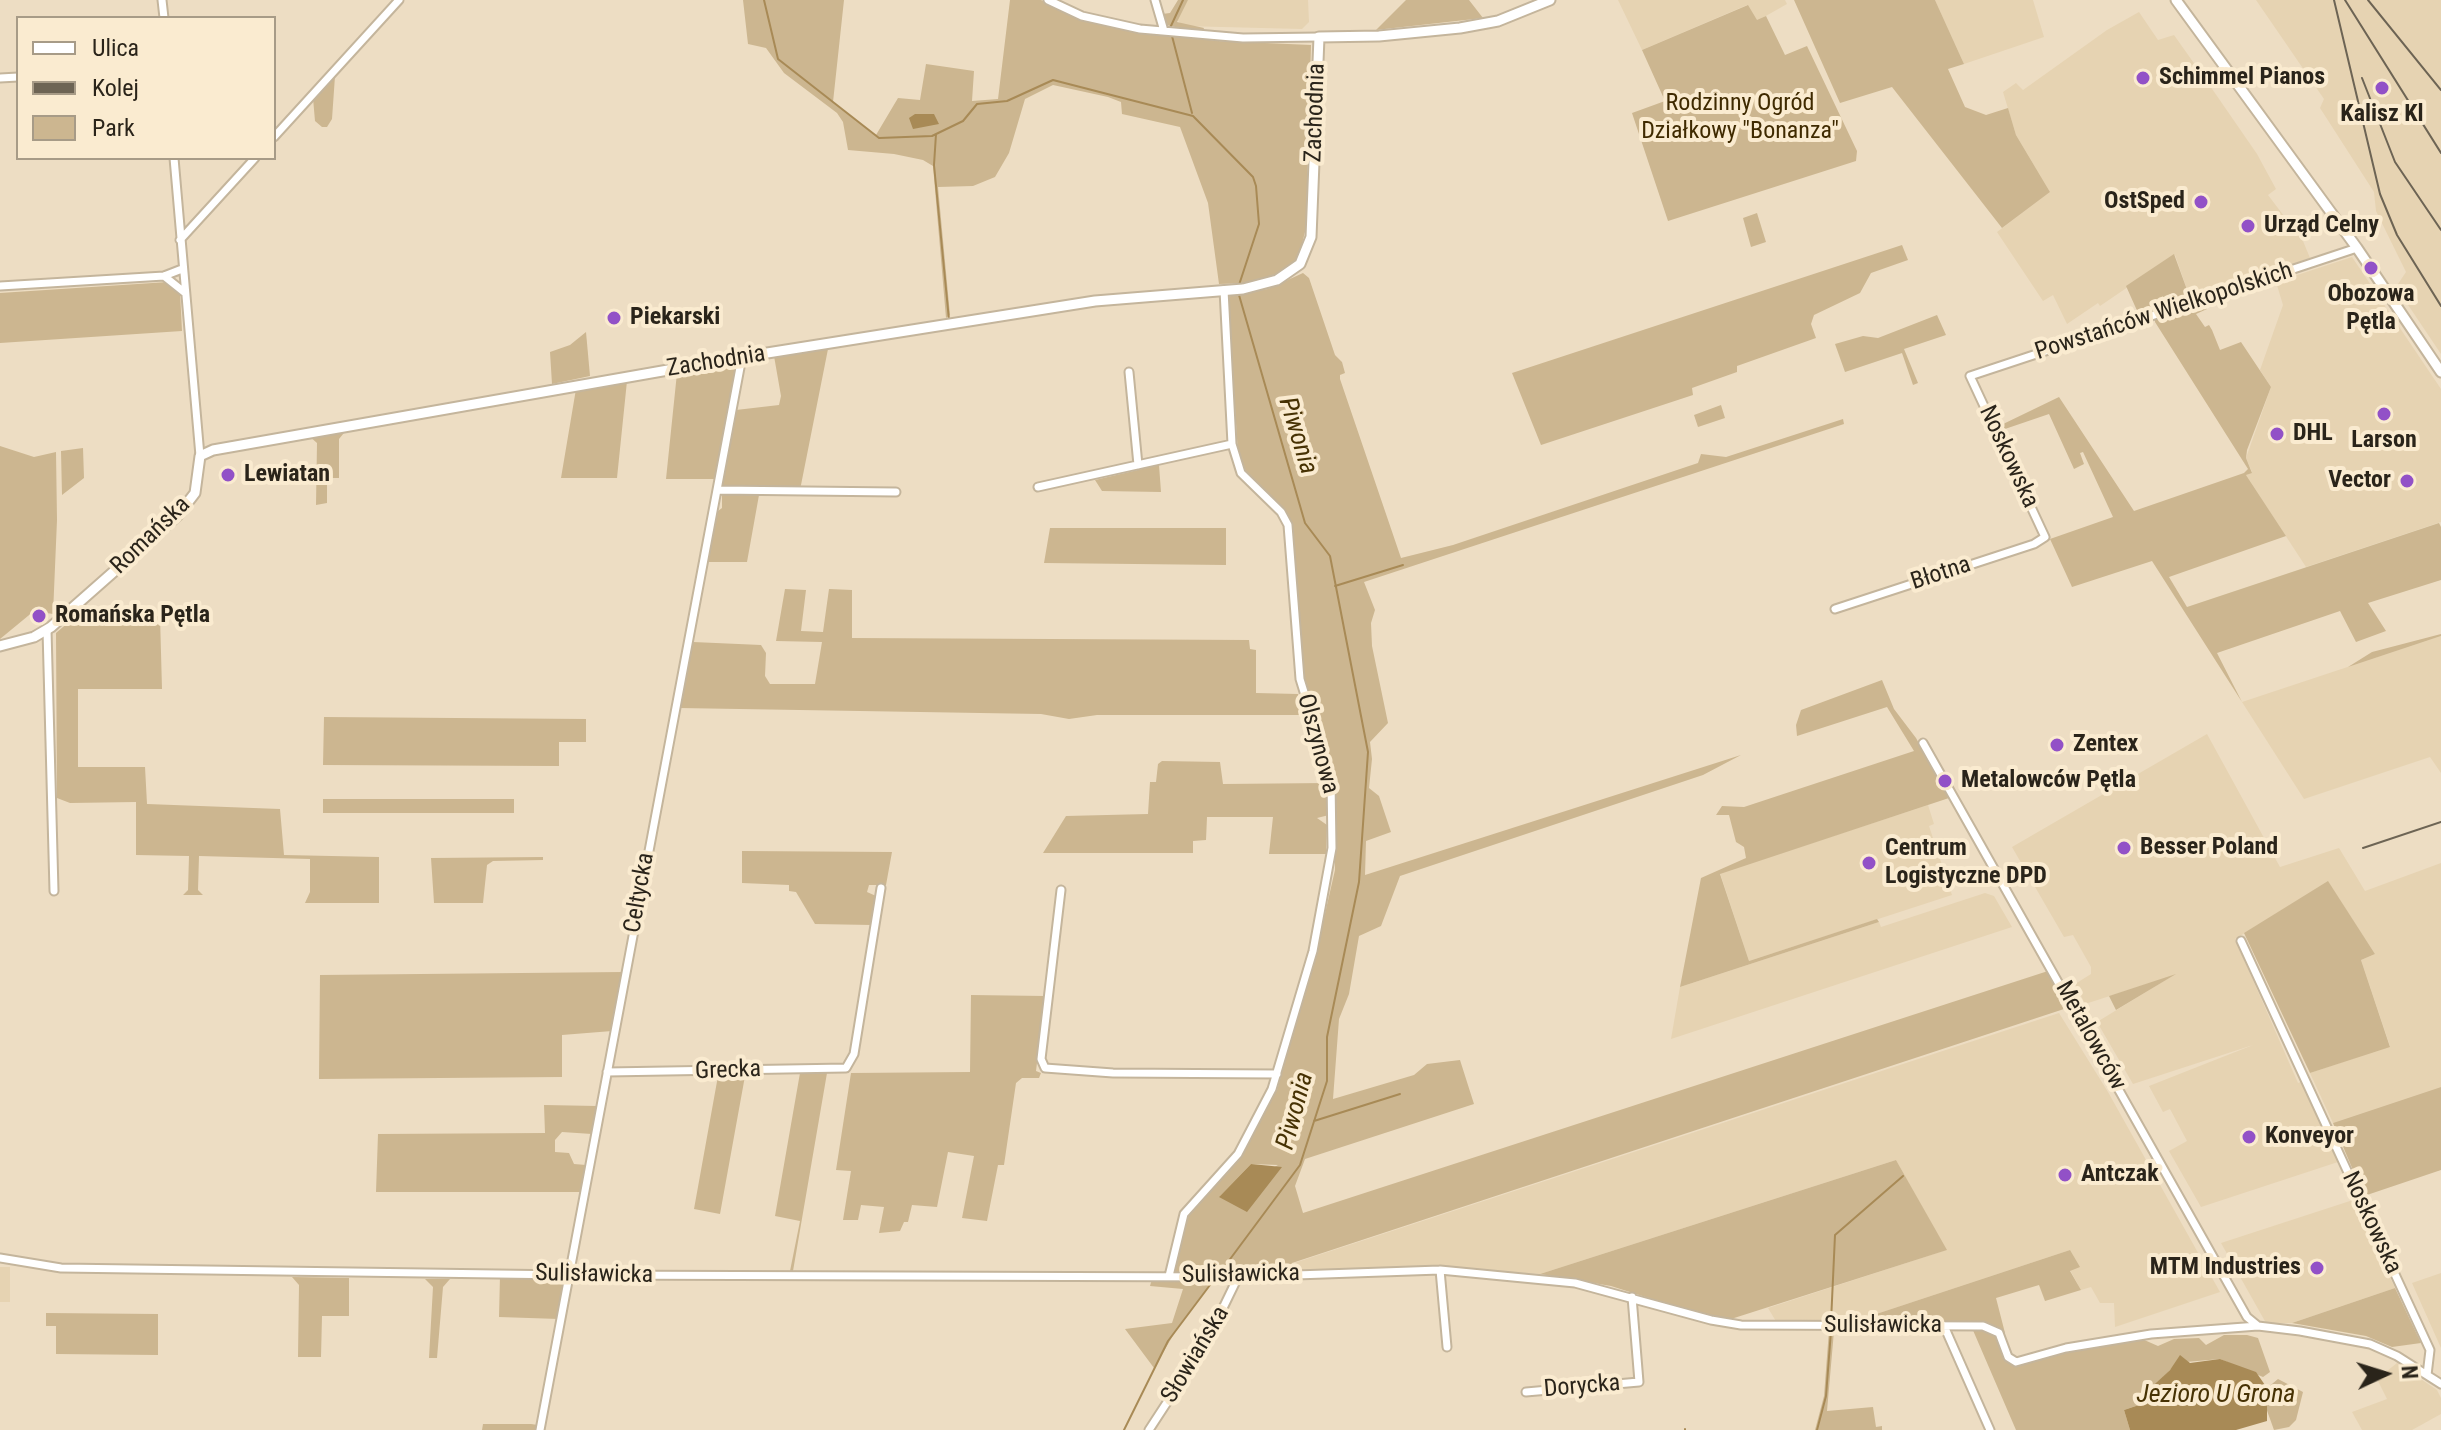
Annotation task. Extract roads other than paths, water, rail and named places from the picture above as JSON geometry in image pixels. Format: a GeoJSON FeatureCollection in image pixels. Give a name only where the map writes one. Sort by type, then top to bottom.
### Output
{"type":"FeatureCollection","features":[{"type":"Feature","properties":{"kind":"street"},"geometry":{"type":"LineString","coordinates":[[276,135],[399,0]]}},
{"type":"Feature","properties":{"kind":"street"},"geometry":{"type":"LineString","coordinates":[[1048,0],[1098,21],[1164,31],[1243,38],[1319,37]]}},
{"type":"Feature","properties":{"kind":"street"},"geometry":{"type":"LineString","coordinates":[[1155,0],[1164,31]]}},
{"type":"Feature","properties":{"kind":"street","name":"Zachodnia"},"geometry":{"type":"LineString","coordinates":[[200,456],[213,450],[384,418],[742,357],[1136,296],[1240,290],[1286,276],[1300,264],[1308,248],[1319,37],[1379,36],[1469,27],[1498,21],[1550,0]]}},
{"type":"Feature","properties":{"kind":"street"},"geometry":{"type":"LineString","coordinates":[[2176,0],[2357,248],[2441,372]]}},
{"type":"Feature","properties":{"kind":"street","name":"Romańska"},"geometry":{"type":"LineString","coordinates":[[0,646],[47,630],[189,503],[197,486],[200,456],[174,160]]}},
{"type":"Feature","properties":{"kind":"street"},"geometry":{"type":"LineString","coordinates":[[180,240],[253,160]]}},
{"type":"Feature","properties":{"kind":"street","name":"Powstańców Wielkopolskich"},"geometry":{"type":"LineString","coordinates":[[1970,376],[2357,248]]}},
{"type":"Feature","properties":{"kind":"street"},"geometry":{"type":"LineString","coordinates":[[0,286],[164,276],[182,269]]}},
{"type":"Feature","properties":{"kind":"street"},"geometry":{"type":"LineString","coordinates":[[164,276],[185,293]]}},
{"type":"Feature","properties":{"kind":"street","name":"Olszynowa"},"geometry":{"type":"LineString","coordinates":[[1169,1276],[1184,1214],[1238,1154],[1258,1121],[1277,1074],[1327,887],[1333,794],[1300,679],[1288,525],[1281,512],[1241,473],[1232,444],[1224,290]]}},
{"type":"Feature","properties":{"kind":"street","name":"Celtycka"},"geometry":{"type":"LineString","coordinates":[[540,1430],[742,357]]}},
{"type":"Feature","properties":{"kind":"street"},"geometry":{"type":"LineString","coordinates":[[1129,372],[1138,465]]}},
{"type":"Feature","properties":{"kind":"street","name":"Noskowska"},"geometry":{"type":"LineString","coordinates":[[1970,376],[2045,537]]}},
{"type":"Feature","properties":{"kind":"street"},"geometry":{"type":"LineString","coordinates":[[1038,487],[1232,444]]}},
{"type":"Feature","properties":{"kind":"street"},"geometry":{"type":"LineString","coordinates":[[717,490],[896,492]]}},
{"type":"Feature","properties":{"kind":"street","name":"Błotna"},"geometry":{"type":"LineString","coordinates":[[1835,609],[2034,544],[2045,537]]}},
{"type":"Feature","properties":{"kind":"street"},"geometry":{"type":"LineString","coordinates":[[47,630],[54,891]]}},
{"type":"Feature","properties":{"kind":"street","name":"Metalowców"},"geometry":{"type":"LineString","coordinates":[[1923,743],[2247,1317],[2258,1326]]}},
{"type":"Feature","properties":{"kind":"street","name":"Grecka"},"geometry":{"type":"LineString","coordinates":[[607,1072],[837,1070],[849,1066],[881,888]]}},
{"type":"Feature","properties":{"kind":"street"},"geometry":{"type":"LineString","coordinates":[[1061,890],[1043,1065],[1048,1069],[1091,1072],[1277,1074]]}},
{"type":"Feature","properties":{"kind":"street","name":"Noskowska"},"geometry":{"type":"LineString","coordinates":[[2241,941],[2430,1350],[2427,1375]]}},
{"type":"Feature","properties":{"kind":"street","name":"Sulisławicka"},"geometry":{"type":"LineString","coordinates":[[0,1258],[61,1268],[570,1275],[1238,1277],[1440,1270],[1559,1280],[1741,1325],[1976,1325],[1995,1331],[2002,1337],[2008,1357],[2016,1362],[2066,1348],[2134,1337],[2258,1326],[2327,1334],[2370,1344],[2441,1384]]}},
{"type":"Feature","properties":{"kind":"street"},"geometry":{"type":"LineString","coordinates":[[1440,1270],[1447,1347]]}},
{"type":"Feature","properties":{"kind":"street","name":"Słowiańska"},"geometry":{"type":"LineString","coordinates":[[1149,1430],[1207,1341],[1238,1277]]}},
{"type":"Feature","properties":{"kind":"street","name":"Dorycka"},"geometry":{"type":"LineString","coordinates":[[1526,1392],[1639,1382],[1632,1297]]}},
{"type":"Feature","properties":{"kind":"street"},"geometry":{"type":"LineString","coordinates":[[1944,1326],[1990,1430]]}},
{"type":"Feature","properties":{"kind":"water"},"geometry":{"type":"Polygon","coordinates":[[[915,114],[934,114],[939,124],[913,129],[909,118],[915,114]]]}},
{"type":"Feature","properties":{"kind":"water"},"geometry":{"type":"Polygon","coordinates":[[[1251,1164],[1282,1167],[1247,1212],[1219,1197],[1251,1164]]]}},
{"type":"Feature","properties":{"kind":"water","name":"Jezioro U Grona"},"geometry":{"type":"Polygon","coordinates":[[[2180,1355],[2190,1363],[2220,1359],[2256,1372],[2267,1388],[2267,1421],[2236,1430],[2130,1430],[2124,1410],[2139,1405],[2144,1394],[2170,1370],[2180,1355]]]}},
{"type":"Feature","properties":{"kind":"waterway","name":"Piwonia"},"geometry":{"type":"LineString","coordinates":[[764,0],[778,59],[879,138],[932,136],[963,121],[977,104],[1007,101],[1053,80],[1193,116],[1253,177],[1256,186],[1259,224],[1239,285]]}},
{"type":"Feature","properties":{"kind":"waterway"},"geometry":{"type":"LineString","coordinates":[[1170,28],[1183,0]]}},
{"type":"Feature","properties":{"kind":"waterway"},"geometry":{"type":"LineString","coordinates":[[1172,36],[1192,113]]}},
{"type":"Feature","properties":{"kind":"waterway"},"geometry":{"type":"LineString","coordinates":[[936,134],[934,165],[949,320]]}},
{"type":"Feature","properties":{"kind":"waterway","name":"Piwonia"},"geometry":{"type":"LineString","coordinates":[[1219,1274],[1300,1165],[1327,1081],[1327,1037],[1359,882],[1368,752],[1330,556],[1305,523],[1239,295]]}},
{"type":"Feature","properties":{"kind":"waterway"},"geometry":{"type":"LineString","coordinates":[[1335,586],[1403,565]]}},
{"type":"Feature","properties":{"kind":"waterway"},"geometry":{"type":"LineString","coordinates":[[1314,1121],[1400,1094]]}},
{"type":"Feature","properties":{"kind":"waterway"},"geometry":{"type":"LineString","coordinates":[[1831,1322],[1835,1235],[1903,1176]]}},
{"type":"Feature","properties":{"kind":"waterway","name":"Piwonia"},"geometry":{"type":"LineString","coordinates":[[1124,1430],[1168,1341],[1213,1281]]}},
{"type":"Feature","properties":{"kind":"waterway"},"geometry":{"type":"LineString","coordinates":[[1817,1430],[1826,1396],[1831,1331]]}},
{"type":"Feature","properties":{"kind":"railway"},"geometry":{"type":"LineString","coordinates":[[2334,0],[2380,194],[2397,235],[2441,306]]}},
{"type":"Feature","properties":{"kind":"railway"},"geometry":{"type":"LineString","coordinates":[[2345,0],[2441,153]]}},
{"type":"Feature","properties":{"kind":"railway"},"geometry":{"type":"LineString","coordinates":[[2368,0],[2441,90]]}},
{"type":"Feature","properties":{"kind":"railway"},"geometry":{"type":"LineString","coordinates":[[2362,78],[2395,162],[2441,230]]}},
{"type":"Feature","properties":{"kind":"railway"},"geometry":{"type":"LineString","coordinates":[[2363,848],[2441,822]]}},
{"type":"Feature","properties":{"kind":"place","name":"Schimmel Pianos"},"geometry":{"type":"Point","coordinates":[2143,78]}},
{"type":"Feature","properties":{"kind":"place","name":"Kalisz Kl"},"geometry":{"type":"Point","coordinates":[2382,88]}},
{"type":"Feature","properties":{"kind":"place","name":"OstSped"},"geometry":{"type":"Point","coordinates":[2201,202]}},
{"type":"Feature","properties":{"kind":"place","name":"Urząd Celny"},"geometry":{"type":"Point","coordinates":[2248,226]}},
{"type":"Feature","properties":{"kind":"place","name":"Obozowa Pętla"},"geometry":{"type":"Point","coordinates":[2371,268]}},
{"type":"Feature","properties":{"kind":"place","name":"Piekarski"},"geometry":{"type":"Point","coordinates":[614,318]}},
{"type":"Feature","properties":{"kind":"place","name":"Larson"},"geometry":{"type":"Point","coordinates":[2384,414]}},
{"type":"Feature","properties":{"kind":"place","name":"DHL"},"geometry":{"type":"Point","coordinates":[2277,434]}},
{"type":"Feature","properties":{"kind":"place","name":"Lewiatan"},"geometry":{"type":"Point","coordinates":[228,475]}},
{"type":"Feature","properties":{"kind":"place","name":"Vector"},"geometry":{"type":"Point","coordinates":[2407,481]}},
{"type":"Feature","properties":{"kind":"place","name":"Romańska Pętla"},"geometry":{"type":"Point","coordinates":[39,616]}},
{"type":"Feature","properties":{"kind":"place","name":"Zentex"},"geometry":{"type":"Point","coordinates":[2057,745]}},
{"type":"Feature","properties":{"kind":"place","name":"Metalowców Pętla"},"geometry":{"type":"Point","coordinates":[1945,781]}},
{"type":"Feature","properties":{"kind":"place","name":"Besser Poland"},"geometry":{"type":"Point","coordinates":[2124,848]}},
{"type":"Feature","properties":{"kind":"place","name":"Centrum Logistyczne DPD"},"geometry":{"type":"Point","coordinates":[1869,863]}},
{"type":"Feature","properties":{"kind":"place","name":"Konveyor"},"geometry":{"type":"Point","coordinates":[2249,1137]}},
{"type":"Feature","properties":{"kind":"place","name":"Antczak"},"geometry":{"type":"Point","coordinates":[2065,1175]}},
{"type":"Feature","properties":{"kind":"place","name":"MTM Industries"},"geometry":{"type":"Point","coordinates":[2317,1268]}},
{"type":"Feature","properties":{"kind":"park label","name":"Rodzinny Ogród Działkowy \"Bonanza\""},"geometry":{"type":"Point","coordinates":[1740,118]}}]}
